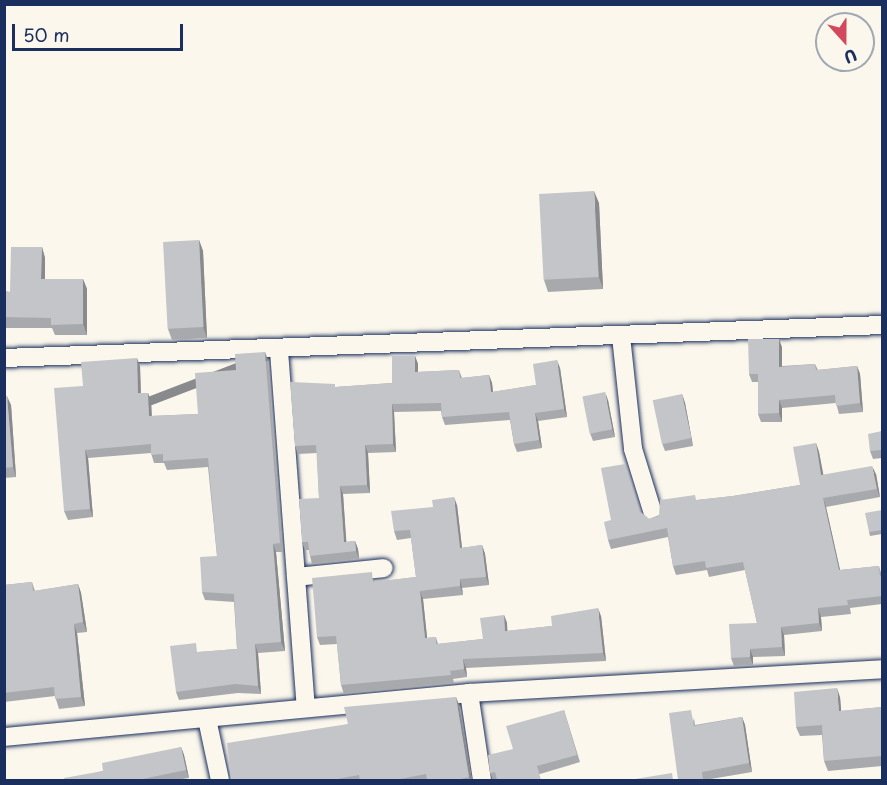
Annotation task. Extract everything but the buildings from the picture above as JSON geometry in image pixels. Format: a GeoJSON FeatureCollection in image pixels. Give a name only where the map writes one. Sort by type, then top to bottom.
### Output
{"type":"FeatureCollection","features":[{"type":"Feature","properties":{"kind":"street"},"geometry":{"type":"LineString","coordinates":[[4,358],[279,351],[882,325]]}},
{"type":"Feature","properties":{"kind":"street"},"geometry":{"type":"LineString","coordinates":[[621,336],[633,449],[654,517]]}},
{"type":"Feature","properties":{"kind":"street"},"geometry":{"type":"LineString","coordinates":[[279,351],[306,708]]}},
{"type":"Feature","properties":{"kind":"street"},"geometry":{"type":"LineString","coordinates":[[296,577],[384,568]]}},
{"type":"Feature","properties":{"kind":"street"},"geometry":{"type":"LineString","coordinates":[[4,737],[469,693],[882,669]]}},
{"type":"Feature","properties":{"kind":"street"},"geometry":{"type":"LineString","coordinates":[[469,693],[482,780]]}},
{"type":"Feature","properties":{"kind":"street"},"geometry":{"type":"LineString","coordinates":[[207,719],[220,780]]}}]}
